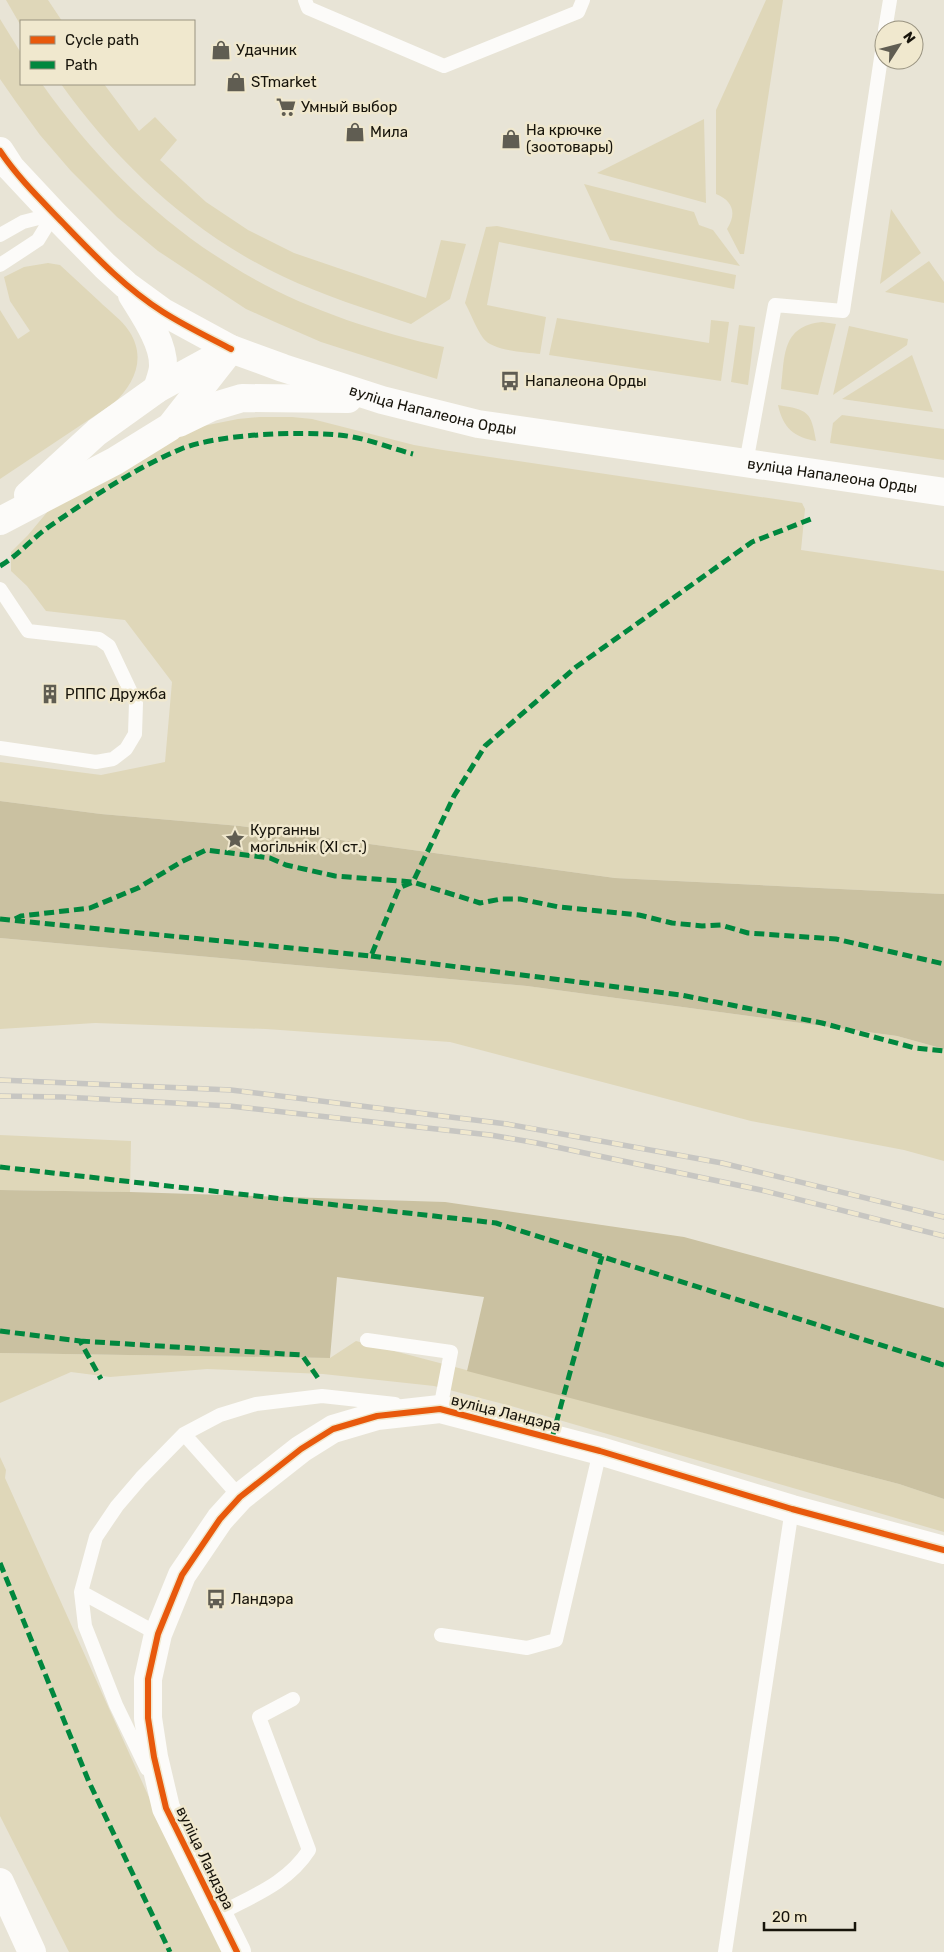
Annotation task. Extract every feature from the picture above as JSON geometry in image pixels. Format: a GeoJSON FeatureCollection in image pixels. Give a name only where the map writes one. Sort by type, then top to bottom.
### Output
{"type":"FeatureCollection","features":[{"type":"Feature","properties":{"kind":"main road","name":"вуліца Напалеона Орды"},"geometry":{"type":"LineString","coordinates":[[0,151],[11,168],[54,214],[126,285],[163,312],[231,349],[324,382],[382,400],[478,424],[944,492]]}},
{"type":"Feature","properties":{"kind":"main road"},"geometry":{"type":"LineString","coordinates":[[126,285],[150,325],[161,351],[163,366],[157,389]]}},
{"type":"Feature","properties":{"kind":"main road"},"geometry":{"type":"LineString","coordinates":[[0,520],[97,432],[157,389],[231,349]]}},
{"type":"Feature","properties":{"kind":"main road"},"geometry":{"type":"LineString","coordinates":[[170,427],[231,349]]}},
{"type":"Feature","properties":{"kind":"main road"},"geometry":{"type":"LineString","coordinates":[[0,520],[115,461],[170,427],[212,406],[242,398],[382,400]]}},
{"type":"Feature","properties":{"kind":"main road","name":"вуліца Ландэра"},"geometry":{"type":"LineString","coordinates":[[237,1952],[166,1808],[154,1757],[148,1718],[148,1679],[158,1634],[182,1575],[220,1518],[240,1497],[301,1449],[333,1429],[376,1416],[440,1409],[600,1451],[792,1509],[944,1550]]}},
{"type":"Feature","properties":{"kind":"main road"},"geometry":{"type":"LineString","coordinates":[[0,1882],[32,1952]]}},
{"type":"Feature","properties":{"kind":"lane"},"geometry":{"type":"LineString","coordinates":[[305,0],[308,8],[444,66],[578,12],[583,0]]}},
{"type":"Feature","properties":{"kind":"lane"},"geometry":{"type":"LineString","coordinates":[[887,20],[890,0]]}},
{"type":"Feature","properties":{"kind":"lane"},"geometry":{"type":"LineString","coordinates":[[746,463],[775,305],[843,311],[879,70]]}},
{"type":"Feature","properties":{"kind":"lane"},"geometry":{"type":"LineString","coordinates":[[0,236],[23,222],[54,214]]}},
{"type":"Feature","properties":{"kind":"lane"},"geometry":{"type":"LineString","coordinates":[[0,265],[38,240],[54,214]]}},
{"type":"Feature","properties":{"kind":"lane"},"geometry":{"type":"LineString","coordinates":[[0,589],[28,631],[99,639],[110,646],[136,703],[135,734],[126,748],[113,759],[96,762],[0,748]]}},
{"type":"Feature","properties":{"kind":"lane"},"geometry":{"type":"LineString","coordinates":[[166,1808],[116,1705],[85,1626],[81,1592],[96,1537],[117,1506],[141,1478],[184,1434],[220,1415],[256,1404],[322,1396],[440,1409],[451,1352],[367,1340]]}},
{"type":"Feature","properties":{"kind":"lane"},"geometry":{"type":"LineString","coordinates":[[184,1434],[240,1497]]}},
{"type":"Feature","properties":{"kind":"lane"},"geometry":{"type":"LineString","coordinates":[[440,1635],[527,1648],[556,1640],[600,1451]]}},
{"type":"Feature","properties":{"kind":"lane"},"geometry":{"type":"LineString","coordinates":[[725,1952],[792,1509]]}},
{"type":"Feature","properties":{"kind":"lane"},"geometry":{"type":"LineString","coordinates":[[81,1592],[158,1634]]}},
{"type":"Feature","properties":{"kind":"lane"},"geometry":{"type":"LineString","coordinates":[[219,1914],[278,1883],[300,1865],[309,1850],[258,1717],[293,1699]]}},
{"type":"Feature","properties":{"kind":"shaded area"},"geometry":{"type":"Polygon","coordinates":[[[6,0],[48,0],[61,20],[20,20],[20,24],[6,0]]]}},
{"type":"Feature","properties":{"kind":"shaded area"},"geometry":{"type":"Polygon","coordinates":[[[766,0],[783,0],[744,254],[740,254],[727,229],[732,218],[732,208],[726,200],[716,194],[716,110],[766,0]]]}},
{"type":"Feature","properties":{"kind":"shaded area"},"geometry":{"type":"Polygon","coordinates":[[[0,19],[20,51],[20,85],[43,85],[104,161],[177,228],[232,266],[308,305],[362,325],[444,347],[437,379],[321,342],[246,309],[158,251],[117,217],[71,171],[40,135],[0,79],[0,19]]]}},
{"type":"Feature","properties":{"kind":"shaded area"},"geometry":{"type":"Polygon","coordinates":[[[62,85],[105,85],[139,131],[155,117],[177,140],[160,160],[206,202],[248,230],[294,253],[426,298],[441,240],[466,244],[450,299],[411,324],[346,302],[282,276],[218,240],[188,218],[133,169],[83,113],[62,85]]]}},
{"type":"Feature","properties":{"kind":"shaded area"},"geometry":{"type":"Polygon","coordinates":[[[704,119],[706,203],[597,173],[704,119]]]}},
{"type":"Feature","properties":{"kind":"shaded area"},"geometry":{"type":"Polygon","coordinates":[[[584,184],[694,212],[699,225],[713,230],[740,266],[610,240],[584,184]]]}},
{"type":"Feature","properties":{"kind":"shaded area"},"geometry":{"type":"Polygon","coordinates":[[[891,209],[921,253],[880,284],[891,209]]]}},
{"type":"Feature","properties":{"kind":"shaded area"},"geometry":{"type":"Polygon","coordinates":[[[497,226],[736,275],[734,289],[499,242],[487,305],[546,317],[540,354],[501,348],[494,346],[483,338],[465,303],[486,227],[497,226]]]}},
{"type":"Feature","properties":{"kind":"shaded area"},"geometry":{"type":"Polygon","coordinates":[[[929,261],[944,282],[944,303],[885,292],[929,261]]]}},
{"type":"Feature","properties":{"kind":"shaded area"},"geometry":{"type":"Polygon","coordinates":[[[48,263],[60,265],[126,327],[137,351],[136,370],[127,388],[114,403],[0,479],[0,310],[18,339],[30,331],[10,301],[4,277],[24,267],[48,263]]]}},
{"type":"Feature","properties":{"kind":"shaded area"},"geometry":{"type":"Polygon","coordinates":[[[557,318],[709,343],[711,320],[729,322],[721,381],[549,355],[557,318]]]}},
{"type":"Feature","properties":{"kind":"shaded area"},"geometry":{"type":"Polygon","coordinates":[[[822,322],[836,324],[818,395],[781,389],[785,355],[792,337],[799,330],[809,325],[822,322]]]}},
{"type":"Feature","properties":{"kind":"shaded area"},"geometry":{"type":"Polygon","coordinates":[[[739,325],[755,327],[748,385],[731,382],[739,325]]]}},
{"type":"Feature","properties":{"kind":"shaded area"},"geometry":{"type":"Polygon","coordinates":[[[849,326],[908,339],[907,345],[833,395],[849,326]]]}},
{"type":"Feature","properties":{"kind":"shaded area"},"geometry":{"type":"Polygon","coordinates":[[[912,355],[933,412],[842,399],[912,355]]]}},
{"type":"Feature","properties":{"kind":"shaded area"},"geometry":{"type":"Polygon","coordinates":[[[778,405],[796,409],[806,414],[812,423],[816,441],[801,437],[791,430],[783,420],[778,405]]]}},
{"type":"Feature","properties":{"kind":"shaded area"},"geometry":{"type":"Polygon","coordinates":[[[842,415],[944,429],[944,460],[830,443],[833,423],[842,415]]]}},
{"type":"Feature","properties":{"kind":"shaded area"},"geometry":{"type":"Polygon","coordinates":[[[260,417],[312,419],[414,445],[443,450],[802,503],[805,509],[801,550],[944,571],[944,894],[615,878],[240,826],[101,814],[0,801],[0,762],[101,775],[165,762],[172,682],[125,620],[46,611],[27,586],[11,571],[11,552],[49,510],[165,441],[203,426],[260,417]]]}},
{"type":"Feature","properties":{"kind":"shaded area"},"geometry":{"type":"Polygon","coordinates":[[[0,801],[101,814],[240,826],[615,878],[944,894],[944,1049],[897,1036],[527,986],[0,938],[0,801]]]}},
{"type":"Feature","properties":{"kind":"shaded area"},"geometry":{"type":"Polygon","coordinates":[[[0,938],[527,986],[897,1036],[944,1049],[944,1161],[904,1150],[751,1121],[450,1042],[266,1029],[95,1023],[0,1029],[0,938]]]}},
{"type":"Feature","properties":{"kind":"shaded area"},"geometry":{"type":"Polygon","coordinates":[[[0,1135],[131,1141],[130,1192],[0,1190],[0,1135]]]}},
{"type":"Feature","properties":{"kind":"shaded area"},"geometry":{"type":"Polygon","coordinates":[[[0,1190],[130,1192],[445,1202],[684,1237],[944,1308],[944,1499],[899,1484],[467,1371],[484,1297],[337,1277],[330,1358],[0,1353],[0,1190]]]}},
{"type":"Feature","properties":{"kind":"shaded area"},"geometry":{"type":"Polygon","coordinates":[[[356,1341],[899,1484],[944,1499],[944,1532],[511,1406],[434,1386],[323,1374],[207,1369],[110,1377],[71,1372],[0,1403],[0,1353],[330,1358],[356,1341]]]}},
{"type":"Feature","properties":{"kind":"shaded area"},"geometry":{"type":"Polygon","coordinates":[[[0,1457],[6,1470],[5,1478],[148,1795],[222,1952],[69,1952],[0,1816],[0,1457]]]}},
{"type":"Feature","properties":{"kind":"railway"},"geometry":{"type":"LineString","coordinates":[[0,1080],[231,1090],[507,1124],[722,1163],[944,1217]]}},
{"type":"Feature","properties":{"kind":"railway"},"geometry":{"type":"LineString","coordinates":[[0,1096],[63,1097],[230,1106],[490,1135],[537,1143],[761,1190],[944,1236]]}},
{"type":"Feature","properties":{"kind":"marked path"},"geometry":{"type":"LineString","coordinates":[[0,566],[50,526],[114,484],[147,465],[181,449],[197,444],[237,437],[303,433],[357,438],[413,454]]}},
{"type":"Feature","properties":{"kind":"marked path"},"geometry":{"type":"LineString","coordinates":[[0,919],[371,956],[399,888],[413,882],[454,796],[485,746],[576,667],[752,542],[811,519]]}},
{"type":"Feature","properties":{"kind":"marked path"},"geometry":{"type":"LineString","coordinates":[[15,919],[21,916],[90,908],[138,888],[181,862],[206,850],[270,858],[286,865],[335,876],[413,882],[480,903],[501,899],[520,899],[559,907],[639,915],[672,923],[702,926],[721,925],[748,933],[836,939],[944,964]]}},
{"type":"Feature","properties":{"kind":"marked path"},"geometry":{"type":"LineString","coordinates":[[371,956],[681,995],[822,1023],[915,1048],[944,1051]]}},
{"type":"Feature","properties":{"kind":"marked path"},"geometry":{"type":"LineString","coordinates":[[0,1167],[496,1223],[944,1365]]}},
{"type":"Feature","properties":{"kind":"marked path"},"geometry":{"type":"LineString","coordinates":[[552,1438],[602,1256]]}},
{"type":"Feature","properties":{"kind":"marked path"},"geometry":{"type":"LineString","coordinates":[[0,1331],[80,1341],[101,1379]]}},
{"type":"Feature","properties":{"kind":"marked path"},"geometry":{"type":"LineString","coordinates":[[80,1341],[302,1355],[318,1378]]}},
{"type":"Feature","properties":{"kind":"marked path"},"geometry":{"type":"LineString","coordinates":[[0,1563],[89,1782],[170,1952]]}},
{"type":"Feature","properties":{"kind":"cycle path"},"geometry":{"type":"LineString","coordinates":[[0,151],[38,197],[123,282],[163,312],[231,349]]}},
{"type":"Feature","properties":{"kind":"cycle path"},"geometry":{"type":"LineString","coordinates":[[237,1952],[166,1808],[154,1757],[148,1718],[148,1679],[158,1634],[182,1575],[220,1519],[240,1497],[301,1449],[333,1429],[377,1416],[440,1409],[600,1451],[792,1509],[944,1550]]}},
{"type":"Feature","properties":{"kind":"place","name":"Удачник"},"geometry":{"type":"Point","coordinates":[221,50]}},
{"type":"Feature","properties":{"kind":"place","name":"STmarket"},"geometry":{"type":"Point","coordinates":[236,82]}},
{"type":"Feature","properties":{"kind":"place","name":"Умный выбор"},"geometry":{"type":"Point","coordinates":[286,107]}},
{"type":"Feature","properties":{"kind":"place","name":"Мила"},"geometry":{"type":"Point","coordinates":[355,132]}},
{"type":"Feature","properties":{"kind":"place","name":"На крючке (зоотовары)"},"geometry":{"type":"Point","coordinates":[511,139]}},
{"type":"Feature","properties":{"kind":"place","name":"Напалеона Орды"},"geometry":{"type":"Point","coordinates":[510,381]}},
{"type":"Feature","properties":{"kind":"place","name":"РППС Дружба"},"geometry":{"type":"Point","coordinates":[50,694]}},
{"type":"Feature","properties":{"kind":"place","name":"Курганны могільнік (XI ст.)"},"geometry":{"type":"Point","coordinates":[235,839]}},
{"type":"Feature","properties":{"kind":"place","name":"Ландэра"},"geometry":{"type":"Point","coordinates":[216,1599]}}]}
